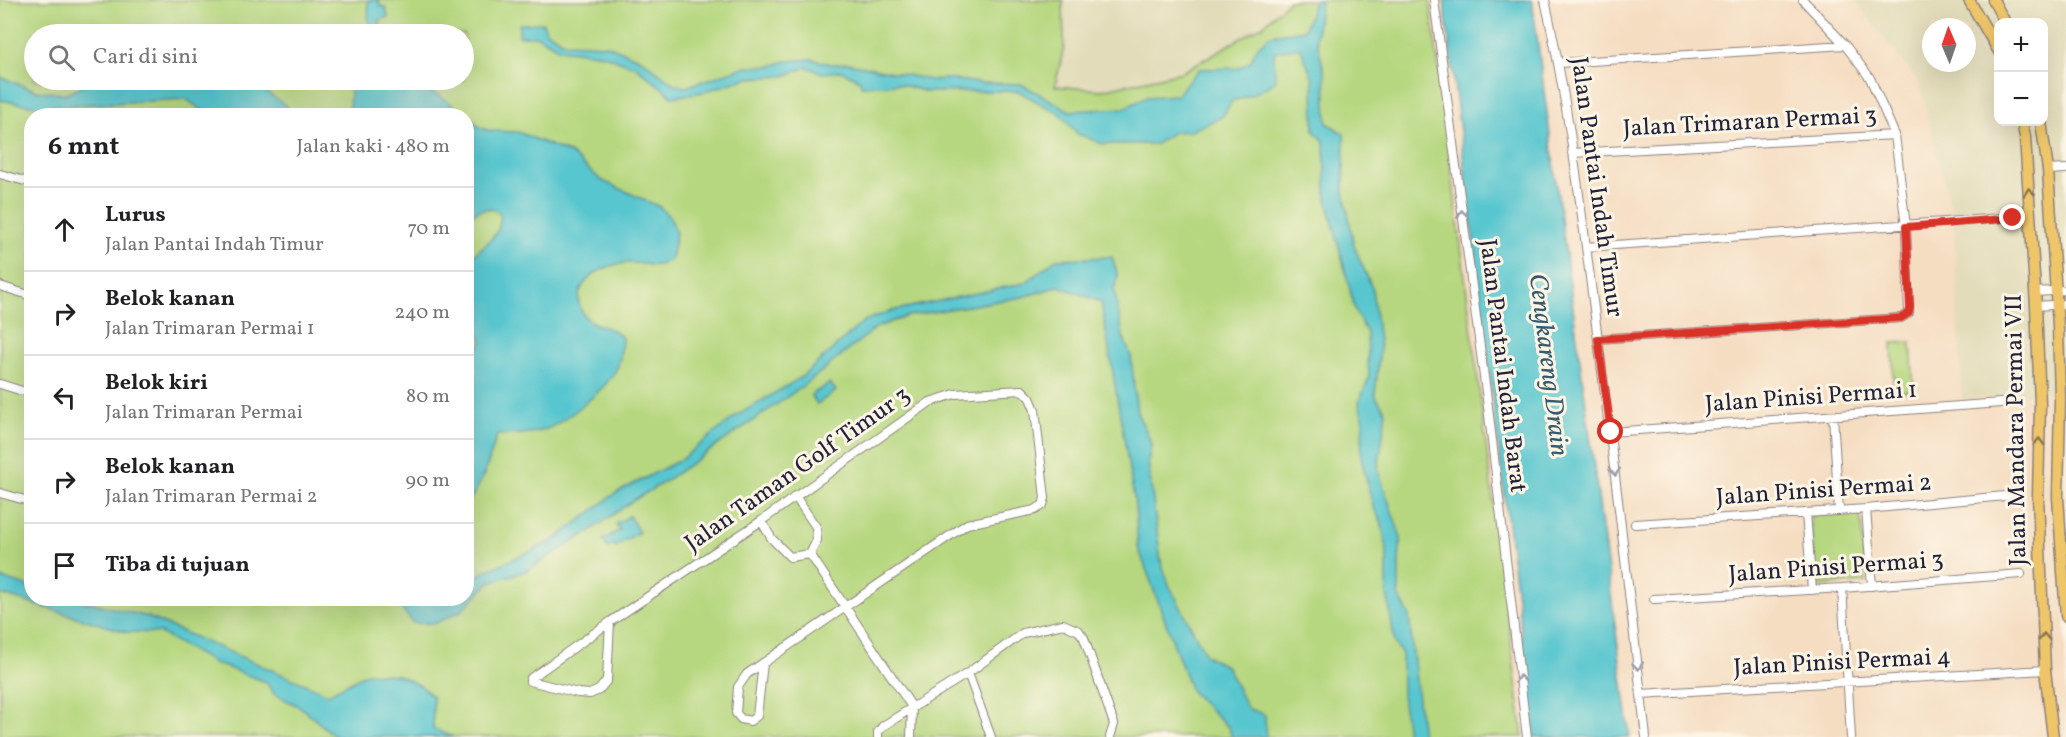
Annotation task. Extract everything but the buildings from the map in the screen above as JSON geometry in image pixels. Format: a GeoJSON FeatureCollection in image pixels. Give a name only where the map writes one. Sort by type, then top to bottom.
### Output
{"type":"FeatureCollection","features":[{"type":"Feature","properties":{"kind":"main road"},"geometry":{"type":"LineString","coordinates":[[1968,0],[1994,43]]}},
{"type":"Feature","properties":{"kind":"main road"},"geometry":{"type":"LineString","coordinates":[[1993,0],[2003,18]]}},
{"type":"Feature","properties":{"kind":"main road","name":"Jalan Mandara Permai VII"},"geometry":{"type":"LineString","coordinates":[[2023,126],[2036,292],[2040,404],[2038,496],[2045,670],[2053,737]]}},
{"type":"Feature","properties":{"kind":"main road","name":"Jalan Mandara Permai VII"},"geometry":{"type":"LineString","coordinates":[[2042,126],[2061,290],[2058,498],[2066,616]]}},
{"type":"Feature","properties":{"kind":"street","name":"Jalan Pantai Indah Barat"},"geometry":{"type":"LineString","coordinates":[[1434,0],[1488,407],[1527,737]]}},
{"type":"Feature","properties":{"kind":"street","name":"Jalan Pantai Indah Timur"},"geometry":{"type":"LineString","coordinates":[[1545,0],[1559,63],[1586,248],[1611,432],[1646,737]]}},
{"type":"Feature","properties":{"kind":"street"},"geometry":{"type":"LineString","coordinates":[[1598,339],[1901,318],[1909,313],[1906,227],[1895,135],[1870,78],[1845,45],[1803,0]]}},
{"type":"Feature","properties":{"kind":"street"},"geometry":{"type":"LineString","coordinates":[[1559,63],[1845,45]]}},
{"type":"Feature","properties":{"kind":"street","name":"Jalan Trimaran Permai 3"},"geometry":{"type":"LineString","coordinates":[[1572,153],[1895,135]]}},
{"type":"Feature","properties":{"kind":"street"},"geometry":{"type":"LineString","coordinates":[[2048,170],[2066,169]]}},
{"type":"Feature","properties":{"kind":"street"},"geometry":{"type":"LineString","coordinates":[[0,174],[24,181]]}},
{"type":"Feature","properties":{"kind":"street"},"geometry":{"type":"LineString","coordinates":[[1586,248],[1906,227],[2031,216]]}},
{"type":"Feature","properties":{"kind":"street"},"geometry":{"type":"LineString","coordinates":[[0,286],[24,294]]}},
{"type":"Feature","properties":{"kind":"street"},"geometry":{"type":"LineString","coordinates":[[2036,292],[2061,290]]}},
{"type":"Feature","properties":{"kind":"street"},"geometry":{"type":"LineString","coordinates":[[2036,306],[2061,304]]}},
{"type":"Feature","properties":{"kind":"street"},"geometry":{"type":"LineString","coordinates":[[0,384],[24,392]]}},
{"type":"Feature","properties":{"kind":"street","name":"Jalan Taman Golf Timur 3"},"geometry":{"type":"LineString","coordinates":[[610,622],[607,680],[599,690],[590,694],[578,693],[530,681],[531,678],[610,622],[930,402],[955,394],[1022,390],[1030,398],[1035,410],[1045,498],[1043,505],[1035,510],[967,524],[846,608]]}},
{"type":"Feature","properties":{"kind":"street","name":"Jalan Pinisi Permai 1"},"geometry":{"type":"LineString","coordinates":[[1611,432],[2013,402]]}},
{"type":"Feature","properties":{"kind":"street"},"geometry":{"type":"LineString","coordinates":[[1833,416],[1839,511]]}},
{"type":"Feature","properties":{"kind":"street"},"geometry":{"type":"LineString","coordinates":[[0,493],[24,500]]}},
{"type":"Feature","properties":{"kind":"street","name":"Jalan Pinisi Permai 2"},"geometry":{"type":"LineString","coordinates":[[1635,524],[1866,509],[2016,495]]}},
{"type":"Feature","properties":{"kind":"street"},"geometry":{"type":"LineString","coordinates":[[795,496],[816,527],[817,540],[810,554]]}},
{"type":"Feature","properties":{"kind":"street"},"geometry":{"type":"LineString","coordinates":[[1866,509],[1872,586]]}},
{"type":"Feature","properties":{"kind":"street"},"geometry":{"type":"LineString","coordinates":[[1806,513],[1812,590]]}},
{"type":"Feature","properties":{"kind":"street"},"geometry":{"type":"LineString","coordinates":[[760,521],[772,539],[790,557],[810,554]]}},
{"type":"Feature","properties":{"kind":"street"},"geometry":{"type":"LineString","coordinates":[[810,554],[912,707],[912,737]]}},
{"type":"Feature","properties":{"kind":"street","name":"Jalan Pinisi Permai 3"},"geometry":{"type":"LineString","coordinates":[[1654,599],[1872,586],[2021,573]]}},
{"type":"Feature","properties":{"kind":"street"},"geometry":{"type":"LineString","coordinates":[[1842,588],[1851,737]]}},
{"type":"Feature","properties":{"kind":"street"},"geometry":{"type":"LineString","coordinates":[[763,663],[757,716],[750,721],[741,719],[736,712],[738,687],[747,674],[763,663],[846,608]]}},
{"type":"Feature","properties":{"kind":"street"},"geometry":{"type":"LineString","coordinates":[[878,737],[878,732],[883,726],[968,673],[1023,633],[1063,624],[1078,631],[1084,638],[1114,724],[1110,737]]}},
{"type":"Feature","properties":{"kind":"street","name":"Jalan Pinisi Permai 4"},"geometry":{"type":"LineString","coordinates":[[1641,694],[2045,670]]}},
{"type":"Feature","properties":{"kind":"street"},"geometry":{"type":"LineString","coordinates":[[968,673],[991,737]]}},
{"type":"Feature","properties":{"kind":"shaded area"},"geometry":{"type":"Polygon","coordinates":[[[759,0],[1289,0],[1264,25],[1182,72],[1102,90],[1055,86],[759,0]]]}},
{"type":"Feature","properties":{"kind":"shaded area"},"geometry":{"type":"Polygon","coordinates":[[[1855,0],[2066,0],[2066,392],[1962,399],[1954,222],[1920,84],[1855,0]]]}},
{"type":"Feature","properties":{"kind":"green space"},"geometry":{"type":"Polygon","coordinates":[[[0,0],[1063,0],[1064,47],[1055,86],[1102,90],[1182,72],[1264,25],[1289,0],[1430,0],[1523,737],[0,737],[0,0]]]}},
{"type":"Feature","properties":{"kind":"green space"},"geometry":{"type":"Polygon","coordinates":[[[1911,342],[1914,391],[1894,392],[1892,343],[1911,342]]]}},
{"type":"Feature","properties":{"kind":"green space"},"geometry":{"type":"Polygon","coordinates":[[[1860,511],[1866,582],[1816,586],[1810,516],[1860,511]]]}},
{"type":"Feature","properties":{"kind":"water"},"geometry":{"type":"Polygon","coordinates":[[[368,0],[379,0],[380,6],[386,7],[388,17],[380,20],[380,24],[369,24],[368,0]]]}},
{"type":"Feature","properties":{"kind":"water"},"geometry":{"type":"Polygon","coordinates":[[[1314,0],[1321,0],[1316,37],[1325,75],[1327,123],[1344,134],[1344,191],[1354,246],[1372,288],[1380,348],[1375,395],[1386,412],[1378,470],[1401,538],[1399,596],[1409,615],[1422,737],[1407,737],[1402,693],[1402,654],[1395,644],[1387,593],[1387,550],[1381,520],[1373,507],[1361,457],[1363,421],[1359,402],[1369,378],[1367,333],[1356,313],[1326,196],[1324,141],[1314,131],[1313,79],[1300,47],[1274,52],[1275,82],[1254,94],[1232,101],[1222,117],[1191,131],[1174,132],[1156,144],[1103,144],[1078,134],[1060,114],[1018,91],[927,92],[899,84],[861,86],[860,80],[841,71],[822,73],[807,67],[784,76],[748,78],[703,92],[673,97],[636,67],[604,55],[560,49],[537,36],[519,36],[519,24],[543,23],[546,31],[565,43],[607,45],[641,59],[674,84],[686,87],[744,67],[771,66],[786,61],[812,59],[831,64],[848,63],[931,80],[1021,84],[1070,111],[1124,108],[1147,97],[1177,95],[1199,69],[1239,68],[1250,62],[1257,47],[1271,35],[1304,30],[1314,0]]]}},
{"type":"Feature","properties":{"kind":"water","name":"Cengkareng Drain"},"geometry":{"type":"Polygon","coordinates":[[[1444,0],[1532,0],[1630,737],[1534,737],[1444,0]]]}},
{"type":"Feature","properties":{"kind":"water"},"geometry":{"type":"Polygon","coordinates":[[[0,77],[24,86],[24,90],[66,94],[75,90],[263,90],[288,107],[199,108],[186,99],[41,107],[0,100],[0,77]]]}},
{"type":"Feature","properties":{"kind":"water"},"geometry":{"type":"Polygon","coordinates":[[[350,90],[418,90],[431,92],[457,108],[349,108],[350,90]]]}},
{"type":"Feature","properties":{"kind":"water"},"geometry":{"type":"Polygon","coordinates":[[[474,122],[479,127],[490,131],[518,132],[571,154],[601,180],[660,207],[671,219],[676,233],[671,259],[656,265],[617,264],[602,269],[585,283],[579,299],[579,306],[584,315],[593,323],[613,330],[622,338],[620,359],[616,370],[594,396],[553,426],[533,433],[497,435],[489,462],[474,494],[474,351],[478,349],[482,341],[474,324],[474,255],[490,241],[500,221],[500,213],[496,210],[474,214],[474,122]]]}},
{"type":"Feature","properties":{"kind":"water"},"geometry":{"type":"Polygon","coordinates":[[[1112,257],[1118,276],[1114,289],[1123,336],[1131,356],[1137,413],[1151,445],[1148,462],[1161,562],[1169,585],[1206,655],[1227,667],[1247,708],[1265,715],[1266,737],[1232,737],[1229,728],[1191,691],[1138,547],[1135,504],[1101,302],[1059,286],[1023,297],[908,316],[877,327],[806,384],[664,482],[528,570],[490,582],[474,598],[474,578],[553,541],[616,493],[680,460],[736,416],[802,377],[864,321],[891,311],[1025,283],[1056,259],[1112,257]]]}},
{"type":"Feature","properties":{"kind":"water"},"geometry":{"type":"Polygon","coordinates":[[[830,383],[836,391],[817,404],[811,395],[830,383]]]}},
{"type":"Feature","properties":{"kind":"water"},"geometry":{"type":"Polygon","coordinates":[[[629,516],[639,532],[615,547],[613,545],[608,548],[603,540],[620,530],[616,524],[629,516]]]}},
{"type":"Feature","properties":{"kind":"water"},"geometry":{"type":"Polygon","coordinates":[[[0,578],[24,585],[24,601],[0,594],[0,578]]]}},
{"type":"Feature","properties":{"kind":"water"},"geometry":{"type":"Polygon","coordinates":[[[40,606],[105,606],[148,617],[328,694],[367,673],[398,675],[421,686],[433,697],[433,729],[454,737],[336,737],[300,707],[274,694],[266,682],[214,663],[160,633],[126,632],[40,606]]]}},
{"type":"Feature","properties":{"kind":"water"},"geometry":{"type":"Polygon","coordinates":[[[400,606],[466,606],[461,611],[436,623],[413,623],[400,606]]]}},
{"type":"Feature","properties":{"kind":"route"},"geometry":{"type":"LineString","coordinates":[[1611,432],[1598,339],[1905,317],[1910,308],[1906,227],[2013,218]]}}]}
